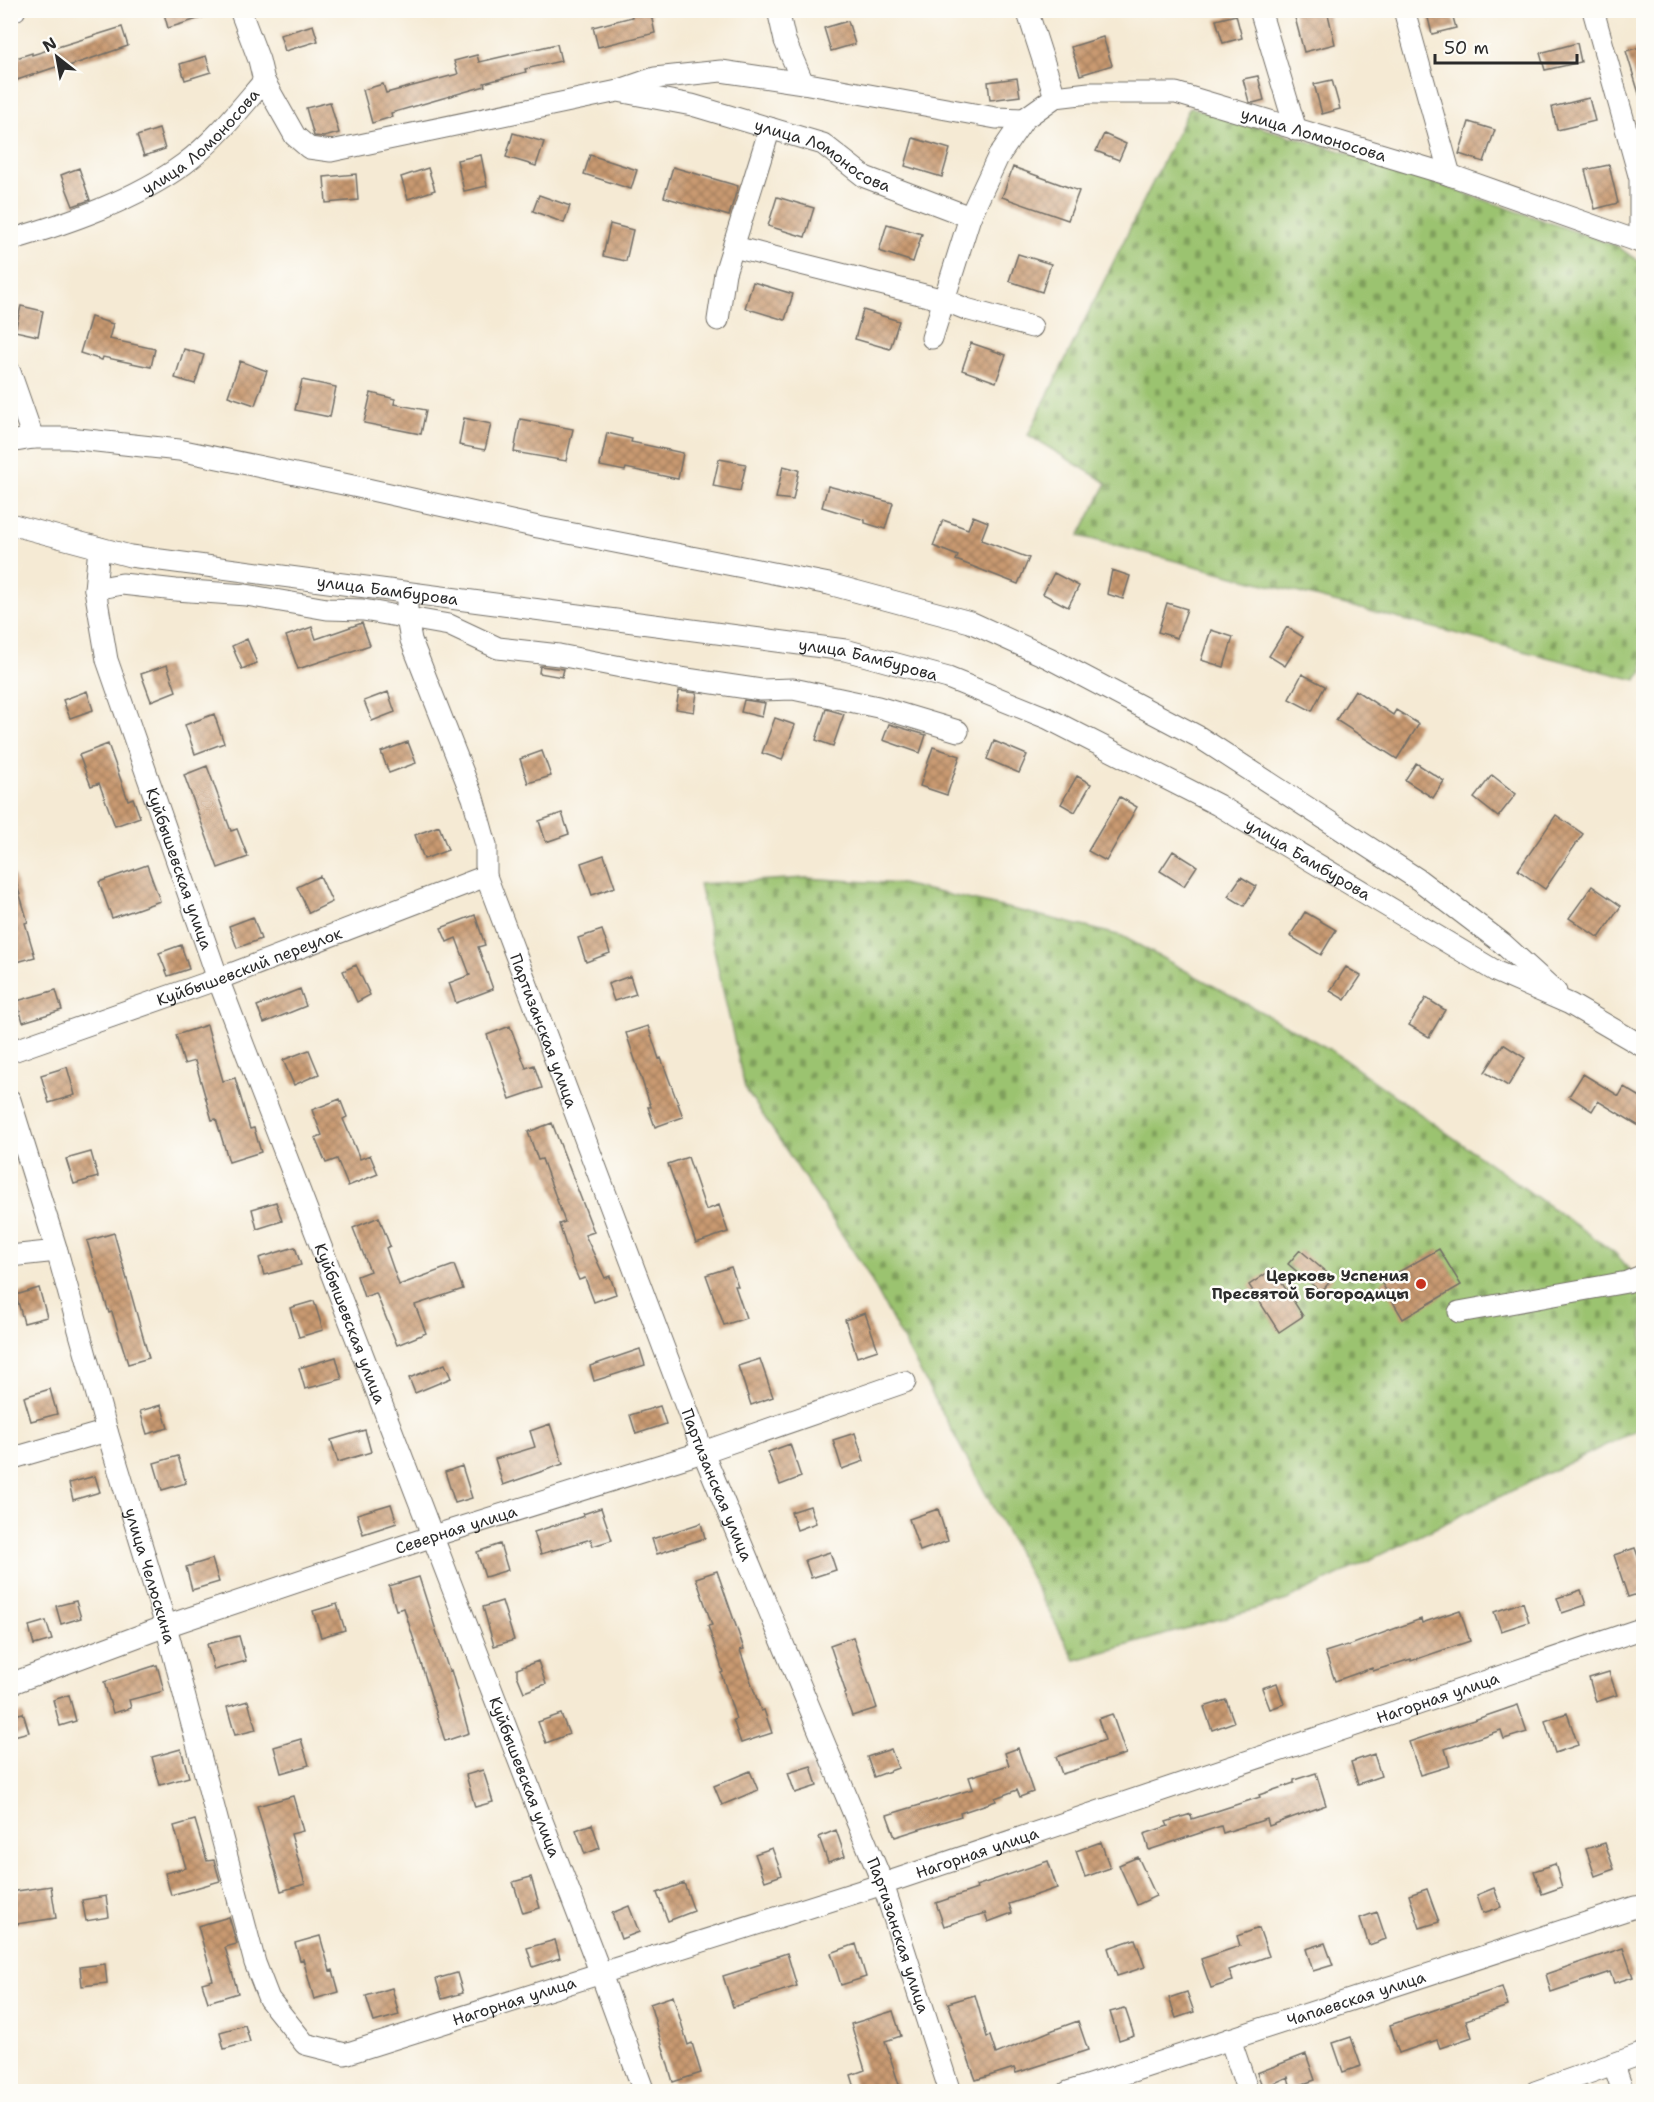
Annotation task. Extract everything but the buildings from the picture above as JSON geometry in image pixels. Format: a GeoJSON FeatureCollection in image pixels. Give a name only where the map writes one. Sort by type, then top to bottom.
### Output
{"type":"FeatureCollection","features":[{"type":"Feature","properties":{"kind":"street"},"geometry":{"type":"LineString","coordinates":[[10,12],[15,10]]}},
{"type":"Feature","properties":{"kind":"street"},"geometry":{"type":"LineString","coordinates":[[240,10],[259,60],[264,81]]}},
{"type":"Feature","properties":{"kind":"street"},"geometry":{"type":"LineString","coordinates":[[778,10],[785,40],[803,83]]}},
{"type":"Feature","properties":{"kind":"street"},"geometry":{"type":"LineString","coordinates":[[1027,10],[1055,97]]}},
{"type":"Feature","properties":{"kind":"street"},"geometry":{"type":"LineString","coordinates":[[1260,10],[1296,130]]}},
{"type":"Feature","properties":{"kind":"street"},"geometry":{"type":"LineString","coordinates":[[1404,10],[1450,175]]}},
{"type":"Feature","properties":{"kind":"street"},"geometry":{"type":"LineString","coordinates":[[1593,10],[1640,179],[1642,244]]}},
{"type":"Feature","properties":{"kind":"street"},"geometry":{"type":"LineString","coordinates":[[618,91],[655,78],[721,71],[803,83],[996,118],[1024,119]]}},
{"type":"Feature","properties":{"kind":"street","name":"улица Ломоносова"},"geometry":{"type":"LineString","coordinates":[[10,240],[61,225],[135,193],[183,164],[221,131],[264,81],[295,136],[309,148],[331,151],[618,91],[692,105],[823,144],[865,177],[970,217],[998,158],[1024,119],[1055,97],[1089,93],[1176,93],[1450,175],[1642,244]]}},
{"type":"Feature","properties":{"kind":"street"},"geometry":{"type":"LineString","coordinates":[[718,320],[725,273],[770,128]]}},
{"type":"Feature","properties":{"kind":"street"},"geometry":{"type":"LineString","coordinates":[[932,338],[970,217]]}},
{"type":"Feature","properties":{"kind":"street"},"geometry":{"type":"LineString","coordinates":[[734,247],[944,300],[966,309],[1032,327]]}},
{"type":"Feature","properties":{"kind":"street"},"geometry":{"type":"LineString","coordinates":[[10,372],[33,438]]}},
{"type":"Feature","properties":{"kind":"street"},"geometry":{"type":"LineString","coordinates":[[10,442],[33,438],[69,438],[179,450],[538,527],[829,584],[970,622],[1049,658],[1199,737],[1419,880],[1502,943],[1570,1005]]}},
{"type":"Feature","properties":{"kind":"street","name":"улица Бамбурова"},"geometry":{"type":"LineString","coordinates":[[10,524],[130,556],[845,650],[948,678],[1047,718],[1218,805],[1497,972],[1570,1005],[1644,1047]]}},
{"type":"Feature","properties":{"kind":"street","name":"Куйбышевская улица"},"geometry":{"type":"LineString","coordinates":[[99,548],[95,589],[107,660],[218,979],[644,2091]]}},
{"type":"Feature","properties":{"kind":"street"},"geometry":{"type":"LineString","coordinates":[[95,589],[122,584],[246,595],[327,609],[363,610],[449,625],[498,648],[559,655],[673,677],[761,690],[793,689],[878,707],[958,731]]}},
{"type":"Feature","properties":{"kind":"street"},"geometry":{"type":"LineString","coordinates":[[406,593],[411,640],[473,798],[486,845],[486,876]]}},
{"type":"Feature","properties":{"kind":"street","name":"Куйбышевский переулок"},"geometry":{"type":"LineString","coordinates":[[10,1052],[218,979],[486,876]]}},
{"type":"Feature","properties":{"kind":"street","name":"Партизанская улица"},"geometry":{"type":"LineString","coordinates":[[486,876],[703,1452],[883,1884],[950,2091]]}},
{"type":"Feature","properties":{"kind":"street","name":"улица Челюскина"},"geometry":{"type":"LineString","coordinates":[[10,1100],[57,1251],[107,1431],[166,1626],[255,1963],[269,1999],[305,2044]]}},
{"type":"Feature","properties":{"kind":"street"},"geometry":{"type":"LineString","coordinates":[[10,1256],[57,1251]]}},
{"type":"Feature","properties":{"kind":"street"},"geometry":{"type":"LineString","coordinates":[[1459,1312],[1627,1282],[1644,1275]]}},
{"type":"Feature","properties":{"kind":"street","name":"Северная улица"},"geometry":{"type":"LineString","coordinates":[[10,1684],[166,1626],[433,1536],[703,1452],[905,1382]]}},
{"type":"Feature","properties":{"kind":"street"},"geometry":{"type":"LineString","coordinates":[[10,1459],[107,1431]]}},
{"type":"Feature","properties":{"kind":"street","name":"Нагорная улица"},"geometry":{"type":"LineString","coordinates":[[305,2044],[345,2054],[883,1884],[1644,1628]]}},
{"type":"Feature","properties":{"kind":"street","name":"Чапаевская улица"},"geometry":{"type":"LineString","coordinates":[[1068,2091],[1624,1910],[1644,1906]]}},
{"type":"Feature","properties":{"kind":"street"},"geometry":{"type":"LineString","coordinates":[[1230,2039],[1248,2091]]}},
{"type":"Feature","properties":{"kind":"street"},"geometry":{"type":"LineString","coordinates":[[1535,2091],[1644,2053]]}},
{"type":"Feature","properties":{"kind":"street"},"geometry":{"type":"LineString","coordinates":[[1614,2065],[1623,2091]]}},
{"type":"Feature","properties":{"kind":"green space"},"geometry":{"type":"Polygon","coordinates":[[[1190,107],[1355,155],[1617,246],[1643,265],[1643,672],[1636,680],[1079,536],[1107,483],[1028,435],[1190,107]]]}},
{"type":"Feature","properties":{"kind":"green space"},"geometry":{"type":"Polygon","coordinates":[[[806,878],[901,884],[1122,936],[1329,1049],[1615,1253],[1633,1273],[1643,1280],[1643,1427],[1287,1600],[1075,1660],[865,1269],[745,1088],[699,884],[806,878]]]}},
{"type":"Feature","properties":{"kind":"place","name":"Церковь Успения Пресвятой Богородицы"},"geometry":{"type":"Point","coordinates":[1421,1284]}}]}
